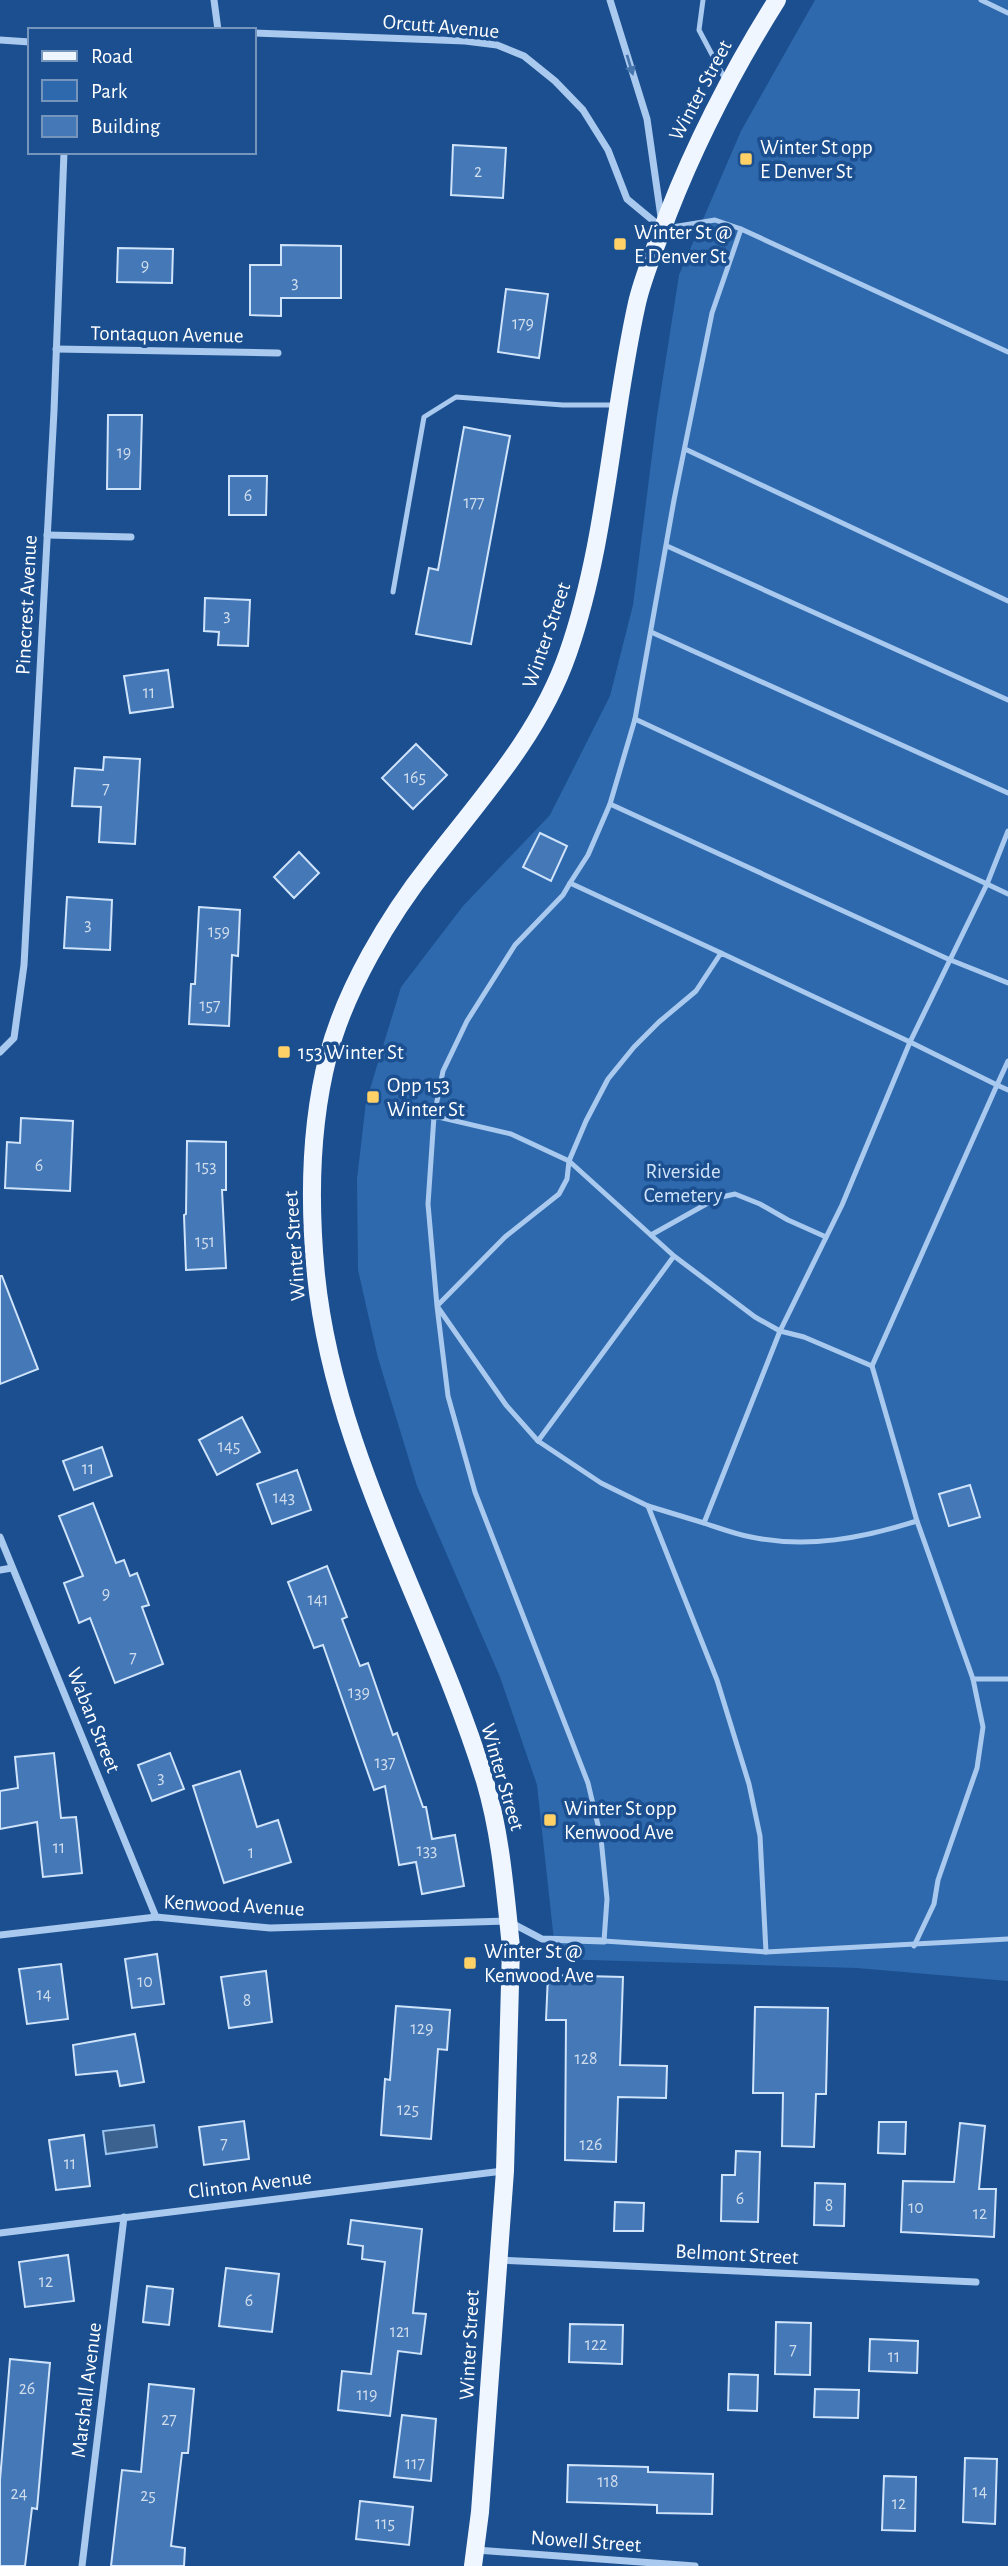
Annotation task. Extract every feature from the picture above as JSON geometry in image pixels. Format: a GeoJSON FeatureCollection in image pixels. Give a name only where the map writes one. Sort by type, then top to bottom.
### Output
{"type":"FeatureCollection","features":[{"type":"Feature","properties":{"kind":"main road","name":"Winter Street"},"geometry":{"type":"LineString","coordinates":[[475,2558],[505,2171],[511,1947],[499,1841],[485,1784],[450,1684],[377,1505],[335,1378],[324,1329],[313,1228],[313,1177],[321,1093],[329,1052],[368,959],[413,886],[501,774],[552,694],[579,618],[589,578],[636,306],[689,161],[727,82],[777,0]]}},
{"type":"Feature","properties":{"kind":"street"},"geometry":{"type":"LineString","coordinates":[[214,0],[218,28]]}},
{"type":"Feature","properties":{"kind":"street"},"geometry":{"type":"LineString","coordinates":[[610,0],[647,119],[663,228]]}},
{"type":"Feature","properties":{"kind":"street","name":"Orcutt Avenue"},"geometry":{"type":"LineString","coordinates":[[256,33],[465,41],[497,45],[524,56],[555,81],[583,110],[608,150],[627,199],[663,228]]}},
{"type":"Feature","properties":{"kind":"street"},"geometry":{"type":"LineString","coordinates":[[0,40],[28,42]]}},
{"type":"Feature","properties":{"kind":"street","name":"Pinecrest Avenue"},"geometry":{"type":"LineString","coordinates":[[0,1052],[14,1038],[24,965],[64,154]]}},
{"type":"Feature","properties":{"kind":"street","name":"Tontaquon Avenue"},"geometry":{"type":"LineString","coordinates":[[56,349],[278,353]]}},
{"type":"Feature","properties":{"kind":"street"},"geometry":{"type":"LineString","coordinates":[[47,535],[131,537]]}},
{"type":"Feature","properties":{"kind":"street","name":"Waban Street"},"geometry":{"type":"LineString","coordinates":[[0,1537],[156,1917]]}},
{"type":"Feature","properties":{"kind":"street"},"geometry":{"type":"LineString","coordinates":[[0,1570],[12,1567]]}},
{"type":"Feature","properties":{"kind":"street","name":"Kenwood Avenue"},"geometry":{"type":"LineString","coordinates":[[0,1935],[156,1917],[270,1928],[508,1921]]}},
{"type":"Feature","properties":{"kind":"street"},"geometry":{"type":"LineString","coordinates":[[508,1921],[542,1938],[604,1941]]}},
{"type":"Feature","properties":{"kind":"street","name":"Clinton Avenue"},"geometry":{"type":"LineString","coordinates":[[0,2233],[505,2171]]}},
{"type":"Feature","properties":{"kind":"street","name":"Marshall Avenue"},"geometry":{"type":"LineString","coordinates":[[82,2566],[124,2217]]}},
{"type":"Feature","properties":{"kind":"street","name":"Belmont Street"},"geometry":{"type":"LineString","coordinates":[[497,2259],[976,2282]]}},
{"type":"Feature","properties":{"kind":"street","name":"Nowell Street"},"geometry":{"type":"LineString","coordinates":[[475,2558],[695,2566]]}},
{"type":"Feature","properties":{"kind":"lane"},"geometry":{"type":"LineString","coordinates":[[703,0],[699,30],[727,82]]}},
{"type":"Feature","properties":{"kind":"lane"},"geometry":{"type":"LineString","coordinates":[[981,0],[1008,13]]}},
{"type":"Feature","properties":{"kind":"lane"},"geometry":{"type":"LineString","coordinates":[[663,228],[715,220],[741,229],[1008,352]]}},
{"type":"Feature","properties":{"kind":"lane"},"geometry":{"type":"LineString","coordinates":[[741,229],[712,313],[635,719],[610,804],[588,855],[563,895],[515,945],[467,1021],[443,1071],[434,1116],[428,1205],[447,1396],[475,1492],[588,1783],[601,1838],[607,1899],[604,1941],[766,1952],[1008,1939]]}},
{"type":"Feature","properties":{"kind":"lane"},"geometry":{"type":"LineString","coordinates":[[393,592],[424,417],[456,397],[563,405],[617,405]]}},
{"type":"Feature","properties":{"kind":"lane"},"geometry":{"type":"LineString","coordinates":[[685,449],[1008,601]]}},
{"type":"Feature","properties":{"kind":"lane"},"geometry":{"type":"LineString","coordinates":[[667,546],[1008,700]]}},
{"type":"Feature","properties":{"kind":"lane"},"geometry":{"type":"LineString","coordinates":[[651,632],[1008,793]]}},
{"type":"Feature","properties":{"kind":"lane"},"geometry":{"type":"LineString","coordinates":[[635,719],[1008,894]]}},
{"type":"Feature","properties":{"kind":"lane"},"geometry":{"type":"LineString","coordinates":[[610,804],[948,959],[1008,983]]}},
{"type":"Feature","properties":{"kind":"lane"},"geometry":{"type":"LineString","coordinates":[[704,1523],[780,1331],[826,1237],[948,959],[987,884],[1008,831]]}},
{"type":"Feature","properties":{"kind":"lane"},"geometry":{"type":"LineString","coordinates":[[570,883],[1008,1090]]}},
{"type":"Feature","properties":{"kind":"lane"},"geometry":{"type":"LineString","coordinates":[[437,1306],[505,1237],[559,1194],[567,1179],[569,1161],[586,1121],[608,1079],[659,1022],[696,991],[721,953]]}},
{"type":"Feature","properties":{"kind":"lane"},"geometry":{"type":"LineString","coordinates":[[914,1946],[934,1904],[938,1880],[977,1768],[983,1727],[973,1679],[917,1521],[873,1366],[1008,1061]]}},
{"type":"Feature","properties":{"kind":"lane"},"geometry":{"type":"LineString","coordinates":[[434,1116],[511,1134],[569,1161],[674,1256],[755,1317],[780,1331],[804,1337],[873,1366]]}},
{"type":"Feature","properties":{"kind":"lane"},"geometry":{"type":"LineString","coordinates":[[651,1235],[717,1198],[735,1194],[760,1203],[788,1220],[826,1237]]}},
{"type":"Feature","properties":{"kind":"lane"},"geometry":{"type":"LineString","coordinates":[[538,1441],[674,1256]]}},
{"type":"Feature","properties":{"kind":"lane"},"geometry":{"type":"LineString","coordinates":[[437,1306],[506,1405],[538,1441],[601,1483],[648,1506],[749,1537],[787,1543],[827,1541],[878,1533],[917,1521]]}},
{"type":"Feature","properties":{"kind":"lane"},"geometry":{"type":"LineString","coordinates":[[648,1506],[717,1680],[749,1784],[760,1836],[766,1952]]}},
{"type":"Feature","properties":{"kind":"lane"},"geometry":{"type":"LineString","coordinates":[[973,1679],[1008,1679]]}},
{"type":"Feature","properties":{"kind":"green space","name":"Riverside Cemetery"},"geometry":{"type":"Polygon","coordinates":[[[815,0],[1008,0],[1008,1981],[857,1968],[556,1959],[537,1785],[500,1677],[417,1486],[378,1358],[358,1270],[357,1179],[366,1102],[401,987],[463,906],[550,815],[610,696],[633,605],[657,416],[679,275],[741,131],[815,0]]]}},
{"type":"Feature","properties":{"kind":"shaded area"},"geometry":{"type":"Polygon","coordinates":[[[154,2125],[157,2147],[106,2154],[103,2131],[154,2125]]]}},
{"type":"Feature","properties":{"kind":"building"},"geometry":{"type":"Polygon","coordinates":[[[453,145],[506,148],[503,198],[451,195],[453,145]]]}},
{"type":"Feature","properties":{"kind":"building"},"geometry":{"type":"Polygon","coordinates":[[[281,245],[341,246],[341,298],[281,298],[281,316],[250,315],[250,265],[281,265],[281,245]]]}},
{"type":"Feature","properties":{"kind":"building"},"geometry":{"type":"Polygon","coordinates":[[[118,248],[173,249],[172,283],[117,282],[118,248]]]}},
{"type":"Feature","properties":{"kind":"building"},"geometry":{"type":"Polygon","coordinates":[[[506,289],[548,294],[539,358],[498,352],[506,289]]]}},
{"type":"Feature","properties":{"kind":"building"},"geometry":{"type":"Polygon","coordinates":[[[108,415],[142,415],[140,489],[107,489],[108,415]]]}},
{"type":"Feature","properties":{"kind":"building"},"geometry":{"type":"Polygon","coordinates":[[[464,427],[510,436],[471,644],[416,634],[429,568],[438,570],[464,427]]]}},
{"type":"Feature","properties":{"kind":"building"},"geometry":{"type":"Polygon","coordinates":[[[229,476],[267,476],[266,515],[229,515],[229,476]]]}},
{"type":"Feature","properties":{"kind":"building"},"geometry":{"type":"Polygon","coordinates":[[[205,598],[250,600],[248,646],[218,645],[219,632],[204,631],[205,598]]]}},
{"type":"Feature","properties":{"kind":"building"},"geometry":{"type":"Polygon","coordinates":[[[168,670],[173,707],[130,713],[124,676],[168,670]]]}},
{"type":"Feature","properties":{"kind":"building"},"geometry":{"type":"Polygon","coordinates":[[[416,744],[447,775],[413,809],[382,778],[416,744]]]}},
{"type":"Feature","properties":{"kind":"building"},"geometry":{"type":"Polygon","coordinates":[[[104,757],[140,759],[135,844],[99,842],[101,807],[72,806],[75,768],[103,770],[104,757]]]}},
{"type":"Feature","properties":{"kind":"building"},"geometry":{"type":"Polygon","coordinates":[[[540,833],[567,846],[551,881],[523,867],[540,833]]]}},
{"type":"Feature","properties":{"kind":"building"},"geometry":{"type":"Polygon","coordinates":[[[299,852],[319,873],[294,898],[274,877],[299,852]]]}},
{"type":"Feature","properties":{"kind":"building"},"geometry":{"type":"Polygon","coordinates":[[[67,897],[112,900],[110,950],[64,948],[67,897]]]}},
{"type":"Feature","properties":{"kind":"building"},"geometry":{"type":"Polygon","coordinates":[[[199,907],[240,910],[238,956],[232,955],[229,1026],[189,1024],[191,984],[195,984],[199,907]]]}},
{"type":"Feature","properties":{"kind":"building"},"geometry":{"type":"Polygon","coordinates":[[[21,1118],[73,1121],[70,1191],[5,1188],[7,1142],[20,1143],[21,1118]]]}},
{"type":"Feature","properties":{"kind":"building"},"geometry":{"type":"Polygon","coordinates":[[[187,1141],[226,1142],[226,1190],[222,1190],[226,1268],[186,1270],[184,1215],[187,1141]]]}},
{"type":"Feature","properties":{"kind":"building"},"geometry":{"type":"Polygon","coordinates":[[[0,1276],[38,1369],[0,1384],[0,1276]]]}},
{"type":"Feature","properties":{"kind":"building"},"geometry":{"type":"Polygon","coordinates":[[[242,1417],[260,1452],[217,1475],[199,1440],[242,1417]]]}},
{"type":"Feature","properties":{"kind":"building"},"geometry":{"type":"Polygon","coordinates":[[[102,1447],[112,1476],[74,1490],[63,1461],[102,1447]]]}},
{"type":"Feature","properties":{"kind":"building"},"geometry":{"type":"Polygon","coordinates":[[[297,1470],[311,1510],[272,1524],[257,1484],[297,1470]]]}},
{"type":"Feature","properties":{"kind":"building"},"geometry":{"type":"Polygon","coordinates":[[[970,1485],[980,1517],[949,1526],[939,1494],[970,1485]]]}},
{"type":"Feature","properties":{"kind":"building"},"geometry":{"type":"Polygon","coordinates":[[[93,1503],[116,1563],[124,1560],[130,1576],[137,1573],[149,1605],[142,1607],[163,1664],[115,1683],[90,1618],[79,1623],[64,1583],[83,1576],[59,1516],[93,1503]]]}},
{"type":"Feature","properties":{"kind":"building"},"geometry":{"type":"Polygon","coordinates":[[[327,1566],[347,1617],[342,1619],[360,1666],[368,1663],[393,1735],[397,1733],[423,1807],[426,1807],[432,1839],[455,1835],[464,1886],[422,1894],[416,1862],[399,1865],[385,1786],[374,1790],[323,1645],[314,1648],[288,1582],[327,1566]]]}},
{"type":"Feature","properties":{"kind":"building"},"geometry":{"type":"Polygon","coordinates":[[[54,1753],[61,1818],[76,1817],[82,1873],[43,1877],[37,1822],[0,1829],[0,1791],[18,1788],[15,1757],[54,1753]]]}},
{"type":"Feature","properties":{"kind":"building"},"geometry":{"type":"Polygon","coordinates":[[[170,1753],[184,1789],[152,1801],[138,1765],[170,1753]]]}},
{"type":"Feature","properties":{"kind":"building"},"geometry":{"type":"Polygon","coordinates":[[[240,1771],[257,1827],[278,1820],[291,1862],[224,1883],[193,1786],[240,1771]]]}},
{"type":"Feature","properties":{"kind":"building"},"geometry":{"type":"Polygon","coordinates":[[[157,1954],[164,2004],[132,2008],[125,1959],[157,1954]]]}},
{"type":"Feature","properties":{"kind":"building"},"geometry":{"type":"Polygon","coordinates":[[[61,1964],[68,2019],[27,2024],[19,1969],[61,1964]]]}},
{"type":"Feature","properties":{"kind":"building"},"geometry":{"type":"Polygon","coordinates":[[[266,1971],[272,2022],[229,2028],[221,1977],[266,1971]]]}},
{"type":"Feature","properties":{"kind":"building"},"geometry":{"type":"Polygon","coordinates":[[[548,1975],[623,1977],[620,2065],[667,2066],[666,2098],[618,2097],[616,2162],[565,2160],[566,2020],[546,2020],[548,1975]]]}},
{"type":"Feature","properties":{"kind":"building"},"geometry":{"type":"Polygon","coordinates":[[[396,2006],[450,2010],[447,2050],[438,2049],[431,2139],[381,2135],[385,2079],[390,2080],[396,2006]]]}},
{"type":"Feature","properties":{"kind":"building"},"geometry":{"type":"Polygon","coordinates":[[[755,2007],[828,2008],[826,2094],[816,2094],[814,2147],[782,2146],[783,2093],[753,2093],[755,2007]]]}},
{"type":"Feature","properties":{"kind":"building"},"geometry":{"type":"Polygon","coordinates":[[[135,2034],[144,2082],[120,2086],[117,2071],[76,2075],[73,2045],[135,2034]]]}},
{"type":"Feature","properties":{"kind":"building"},"geometry":{"type":"Polygon","coordinates":[[[244,2121],[249,2159],[204,2165],[199,2127],[244,2121]]]}},
{"type":"Feature","properties":{"kind":"building"},"geometry":{"type":"Polygon","coordinates":[[[879,2122],[906,2122],[905,2154],[878,2153],[879,2122]]]}},
{"type":"Feature","properties":{"kind":"building"},"geometry":{"type":"Polygon","coordinates":[[[960,2123],[985,2126],[979,2189],[996,2189],[994,2237],[901,2232],[903,2181],[954,2182],[960,2123]]]}},
{"type":"Feature","properties":{"kind":"building"},"geometry":{"type":"Polygon","coordinates":[[[84,2135],[90,2186],[56,2190],[49,2140],[84,2135]]]}},
{"type":"Feature","properties":{"kind":"building"},"geometry":{"type":"Polygon","coordinates":[[[736,2151],[760,2152],[758,2222],[721,2221],[722,2175],[735,2175],[736,2151]]]}},
{"type":"Feature","properties":{"kind":"building"},"geometry":{"type":"Polygon","coordinates":[[[815,2183],[845,2184],[844,2226],[814,2225],[815,2183]]]}},
{"type":"Feature","properties":{"kind":"building"},"geometry":{"type":"Polygon","coordinates":[[[615,2202],[644,2203],[643,2231],[614,2231],[615,2202]]]}},
{"type":"Feature","properties":{"kind":"building"},"geometry":{"type":"Polygon","coordinates":[[[351,2220],[422,2229],[413,2313],[426,2314],[421,2354],[398,2351],[390,2416],[338,2410],[342,2371],[371,2374],[385,2262],[362,2259],[363,2246],[348,2244],[351,2220]]]}},
{"type":"Feature","properties":{"kind":"building"},"geometry":{"type":"Polygon","coordinates":[[[68,2255],[74,2301],[25,2307],[19,2262],[68,2255]]]}},
{"type":"Feature","properties":{"kind":"building"},"geometry":{"type":"Polygon","coordinates":[[[226,2268],[279,2274],[272,2332],[219,2326],[226,2268]]]}},
{"type":"Feature","properties":{"kind":"building"},"geometry":{"type":"Polygon","coordinates":[[[147,2286],[173,2289],[169,2325],[143,2322],[147,2286]]]}},
{"type":"Feature","properties":{"kind":"building"},"geometry":{"type":"Polygon","coordinates":[[[776,2322],[811,2323],[810,2375],[775,2374],[776,2322]]]}},
{"type":"Feature","properties":{"kind":"building"},"geometry":{"type":"Polygon","coordinates":[[[570,2324],[623,2325],[622,2364],[569,2362],[570,2324]]]}},
{"type":"Feature","properties":{"kind":"building"},"geometry":{"type":"Polygon","coordinates":[[[870,2339],[918,2341],[917,2373],[869,2371],[870,2339]]]}},
{"type":"Feature","properties":{"kind":"building"},"geometry":{"type":"Polygon","coordinates":[[[10,2359],[50,2363],[37,2509],[32,2508],[25,2566],[0,2566],[0,2480],[10,2359]]]}},
{"type":"Feature","properties":{"kind":"building"},"geometry":{"type":"Polygon","coordinates":[[[729,2374],[758,2375],[757,2411],[728,2410],[729,2374]]]}},
{"type":"Feature","properties":{"kind":"building"},"geometry":{"type":"Polygon","coordinates":[[[149,2384],[194,2389],[188,2453],[182,2453],[171,2546],[185,2548],[184,2566],[111,2566],[122,2470],[141,2472],[149,2384]]]}},
{"type":"Feature","properties":{"kind":"building"},"geometry":{"type":"Polygon","coordinates":[[[815,2389],[859,2390],[858,2418],[814,2417],[815,2389]]]}},
{"type":"Feature","properties":{"kind":"building"},"geometry":{"type":"Polygon","coordinates":[[[402,2415],[436,2419],[431,2481],[394,2477],[402,2415]]]}},
{"type":"Feature","properties":{"kind":"building"},"geometry":{"type":"Polygon","coordinates":[[[965,2458],[997,2459],[995,2524],[963,2522],[965,2458]]]}},
{"type":"Feature","properties":{"kind":"building"},"geometry":{"type":"Polygon","coordinates":[[[568,2465],[648,2467],[648,2472],[713,2474],[712,2514],[657,2513],[657,2505],[567,2502],[568,2465]]]}},
{"type":"Feature","properties":{"kind":"building"},"geometry":{"type":"Polygon","coordinates":[[[884,2476],[916,2477],[915,2531],[882,2530],[884,2476]]]}},
{"type":"Feature","properties":{"kind":"building"},"geometry":{"type":"Polygon","coordinates":[[[360,2501],[413,2507],[409,2545],[356,2539],[360,2501]]]}},
{"type":"Feature","properties":{"kind":"place","name":"Winter St opp E Denver St"},"geometry":{"type":"Point","coordinates":[746,159]}},
{"type":"Feature","properties":{"kind":"place","name":"Winter St @ E Denver St"},"geometry":{"type":"Point","coordinates":[620,244]}},
{"type":"Feature","properties":{"kind":"place","name":"153 Winter St"},"geometry":{"type":"Point","coordinates":[284,1052]}},
{"type":"Feature","properties":{"kind":"place","name":"Opp 153 Winter St"},"geometry":{"type":"Point","coordinates":[373,1097]}},
{"type":"Feature","properties":{"kind":"place","name":"Winter St opp Kenwood Ave"},"geometry":{"type":"Point","coordinates":[550,1820]}},
{"type":"Feature","properties":{"kind":"place","name":"Winter St @ Kenwood Ave"},"geometry":{"type":"Point","coordinates":[470,1963]}}]}
